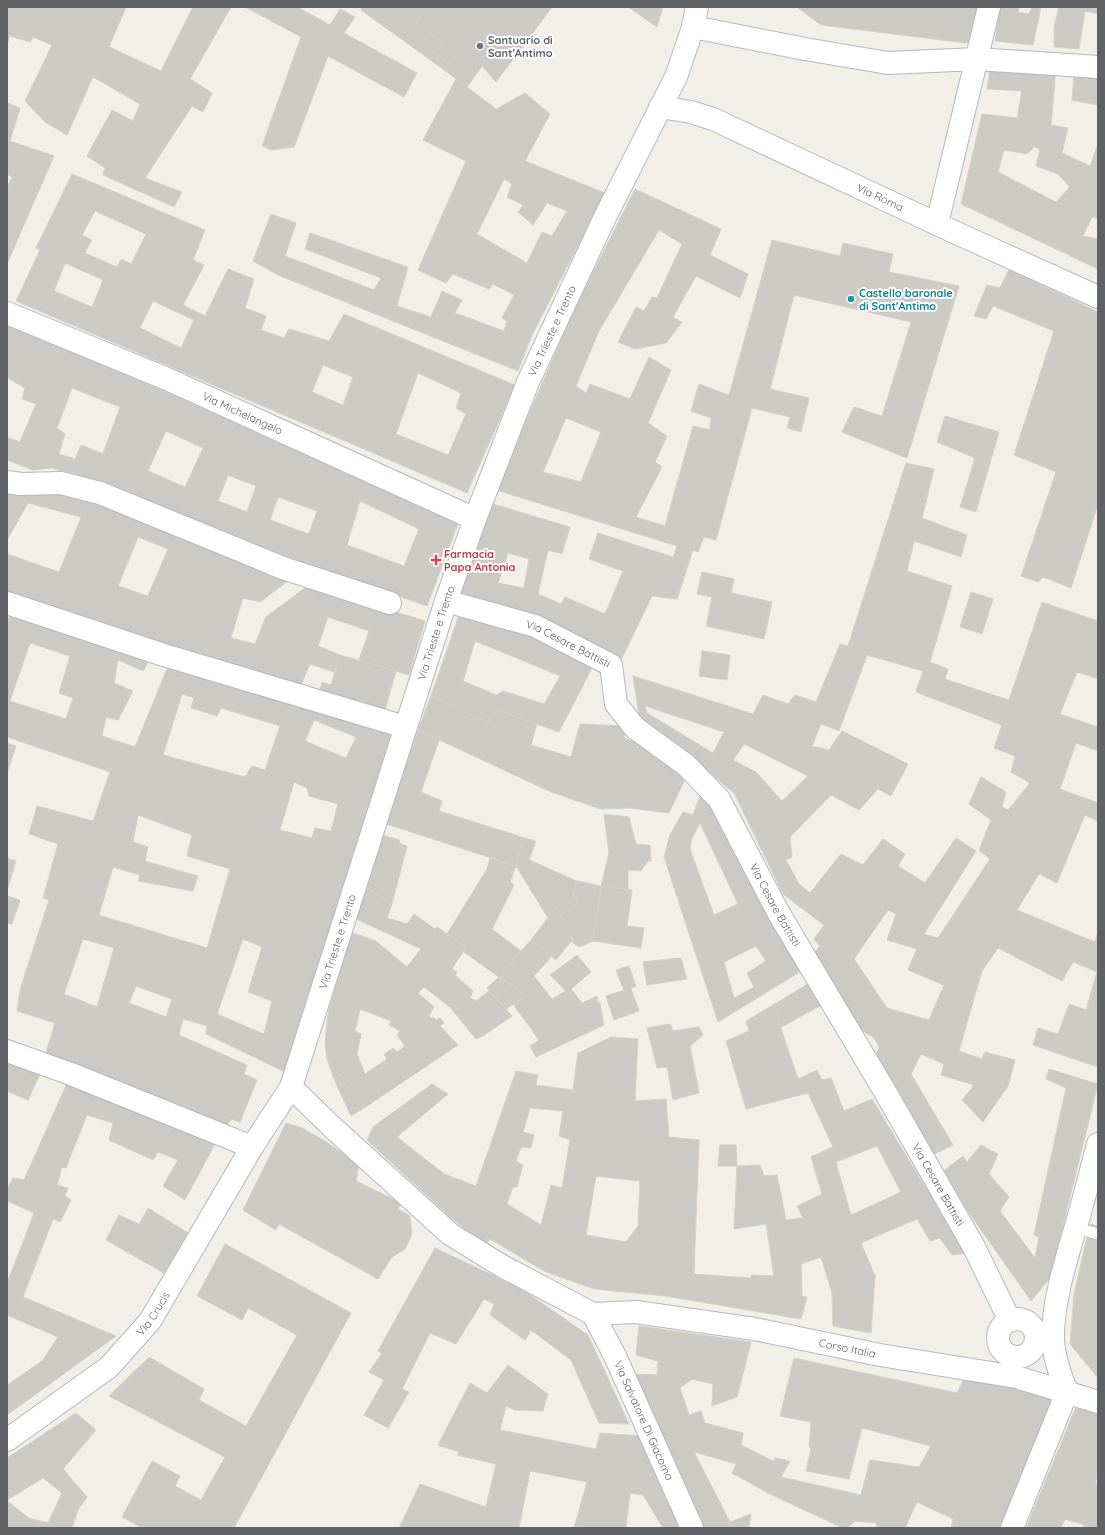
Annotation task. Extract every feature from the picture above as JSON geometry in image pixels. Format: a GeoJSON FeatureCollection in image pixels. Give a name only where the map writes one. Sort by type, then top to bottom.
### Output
{"type":"FeatureCollection","features":[{"type":"Feature","properties":{"kind":"street"},"geometry":{"type":"LineString","coordinates":[[937,224],[990,7]]}},
{"type":"Feature","properties":{"kind":"street"},"geometry":{"type":"LineString","coordinates":[[695,17],[805,49],[888,63],[977,59],[1098,67]]}},
{"type":"Feature","properties":{"kind":"street","name":"Via Trieste e Trento"},"geometry":{"type":"LineString","coordinates":[[252,1147],[291,1087],[405,727],[474,519],[528,382],[606,216],[676,77],[695,17]]}},
{"type":"Feature","properties":{"kind":"street","name":"Via Roma"},"geometry":{"type":"LineString","coordinates":[[660,107],[691,112],[713,119],[937,224],[1098,296]]}},
{"type":"Feature","properties":{"kind":"street","name":"Via Michelangelo"},"geometry":{"type":"LineString","coordinates":[[7,313],[167,379],[474,519]]}},
{"type":"Feature","properties":{"kind":"street"},"geometry":{"type":"LineString","coordinates":[[7,482],[20,484],[61,483],[100,493],[283,568],[390,603]]}},
{"type":"Feature","properties":{"kind":"street","name":"Via Cesare Battisti"},"geometry":{"type":"LineString","coordinates":[[446,601],[535,626],[611,665],[616,704],[630,722],[635,728],[686,765],[719,799],[778,912],[887,1095],[974,1247],[1010,1320]]}},
{"type":"Feature","properties":{"kind":"street"},"geometry":{"type":"LineString","coordinates":[[7,603],[164,655],[405,727]]}},
{"type":"Feature","properties":{"kind":"street"},"geometry":{"type":"LineString","coordinates":[[7,1051],[71,1074],[252,1147]]}},
{"type":"Feature","properties":{"kind":"street"},"geometry":{"type":"LineString","coordinates":[[291,1087],[337,1132],[450,1234],[502,1266],[593,1314]]}},
{"type":"Feature","properties":{"kind":"street"},"geometry":{"type":"LineString","coordinates":[[1012,1528],[1067,1392],[1057,1366],[1053,1339],[1057,1301],[1069,1245],[1076,1228],[1098,1144]]}},
{"type":"Feature","properties":{"kind":"street","name":"Via Crucis"},"geometry":{"type":"LineString","coordinates":[[7,1440],[109,1367],[150,1321],[252,1147]]}},
{"type":"Feature","properties":{"kind":"street"},"geometry":{"type":"LineString","coordinates":[[1032,1326],[1057,1301]]}},
{"type":"Feature","properties":{"kind":"street","name":"Corso Italia"},"geometry":{"type":"LineString","coordinates":[[593,1314],[636,1312],[754,1329],[880,1355],[1016,1367],[1067,1392],[1098,1402]]}},
{"type":"Feature","properties":{"kind":"street","name":"Via Salvatore Di Giacomo"},"geometry":{"type":"LineString","coordinates":[[593,1314],[615,1356],[692,1528]]}},
{"type":"Feature","properties":{"kind":"street"},"geometry":{"type":"LineString","coordinates":[[1010,1320],[1021,1320],[1032,1326],[1035,1332],[1034,1345],[1016,1367],[1009,1356],[1000,1348],[998,1336],[1000,1330],[1003,1325],[1010,1320]]}},
{"type":"Feature","properties":{"kind":"lane"},"geometry":{"type":"LineString","coordinates":[[1076,1228],[1098,1234]]}},
{"type":"Feature","properties":{"kind":"building"},"geometry":{"type":"Polygon","coordinates":[[[7,7],[126,7],[109,47],[161,71],[193,7],[231,7],[190,79],[212,93],[203,112],[192,106],[145,178],[182,192],[174,207],[103,175],[105,168],[87,156],[112,110],[133,121],[140,104],[93,77],[67,135],[45,122],[25,101],[52,45],[33,37],[30,42],[10,36],[7,44],[7,7]]]}},
{"type":"Feature","properties":{"kind":"building"},"geometry":{"type":"Polygon","coordinates":[[[245,7],[297,7],[330,25],[340,9],[355,17],[344,33],[417,73],[404,97],[328,56],[294,147],[271,150],[262,146],[301,37],[245,7]]]}},
{"type":"Feature","properties":{"kind":"building"},"geometry":{"type":"Polygon","coordinates":[[[363,7],[417,7],[423,11],[415,22],[441,41],[433,52],[452,65],[447,72],[361,10],[363,7]]]}},
{"type":"Feature","properties":{"kind":"building","name":"Santuario di Sant'Antimo"},"geometry":{"type":"Polygon","coordinates":[[[417,7],[552,7],[496,82],[482,66],[467,87],[447,72],[452,65],[433,52],[441,41],[415,22],[423,11],[417,7]]]}},
{"type":"Feature","properties":{"kind":"building"},"geometry":{"type":"Polygon","coordinates":[[[628,7],[663,7],[657,27],[628,7]]]}},
{"type":"Feature","properties":{"kind":"building"},"geometry":{"type":"Polygon","coordinates":[[[797,7],[983,7],[974,44],[821,25],[797,7]]]}},
{"type":"Feature","properties":{"kind":"building"},"geometry":{"type":"Polygon","coordinates":[[[1000,7],[1019,7],[1018,12],[1029,14],[1032,7],[1041,7],[1033,45],[995,41],[1000,7]]]}},
{"type":"Feature","properties":{"kind":"building"},"geometry":{"type":"Polygon","coordinates":[[[1059,7],[1098,7],[1098,14],[1085,11],[1079,49],[1054,47],[1054,27],[1059,7]]]}},
{"type":"Feature","properties":{"kind":"building"},"geometry":{"type":"Polygon","coordinates":[[[991,63],[1056,67],[1051,125],[1068,128],[1062,153],[1090,166],[1098,144],[1098,219],[1092,217],[1083,236],[1098,239],[1098,269],[961,204],[982,114],[1017,118],[1022,91],[987,89],[991,63]],[[1034,147],[1027,154],[1004,150],[998,172],[1056,202],[1070,187],[1058,174],[1036,166],[1040,149],[1034,147]]]}},
{"type":"Feature","properties":{"kind":"building"},"geometry":{"type":"Polygon","coordinates":[[[1074,73],[1098,75],[1098,105],[1072,100],[1074,73]]]}},
{"type":"Feature","properties":{"kind":"building"},"geometry":{"type":"Polygon","coordinates":[[[456,79],[496,109],[525,93],[550,114],[525,161],[605,193],[532,335],[518,371],[278,275],[253,261],[271,214],[296,223],[285,256],[374,290],[381,278],[305,249],[310,233],[408,267],[397,306],[431,317],[442,291],[462,300],[455,313],[504,331],[507,321],[502,318],[514,295],[493,284],[489,289],[453,274],[446,283],[418,270],[466,161],[423,140],[456,79]],[[504,179],[477,234],[527,263],[542,232],[552,236],[567,211],[547,203],[533,225],[518,212],[523,205],[507,197],[512,184],[504,179]]]}},
{"type":"Feature","properties":{"kind":"building"},"geometry":{"type":"Polygon","coordinates":[[[7,103],[20,108],[10,141],[54,156],[7,264],[7,188],[12,177],[7,174],[7,103]]]}},
{"type":"Feature","properties":{"kind":"building"},"geometry":{"type":"Polygon","coordinates":[[[72,174],[205,230],[193,260],[204,265],[183,305],[205,316],[228,269],[254,279],[245,308],[266,316],[261,330],[284,338],[289,329],[329,341],[344,314],[515,385],[467,493],[16,301],[40,250],[36,248],[72,174]],[[95,211],[82,235],[92,240],[85,253],[117,267],[121,259],[131,264],[146,234],[95,211]],[[65,263],[54,291],[92,307],[103,280],[65,263]],[[153,301],[140,328],[181,348],[194,320],[153,301]],[[323,365],[312,392],[343,405],[353,377],[323,365]],[[418,373],[396,434],[448,455],[466,414],[456,408],[461,393],[418,373]]]}},
{"type":"Feature","properties":{"kind":"building"},"geometry":{"type":"Polygon","coordinates":[[[635,189],[721,229],[710,255],[748,274],[740,298],[696,276],[673,317],[682,322],[666,343],[635,349],[618,342],[636,307],[644,311],[652,297],[657,298],[682,244],[659,230],[599,331],[576,386],[586,393],[590,384],[630,399],[649,357],[671,370],[648,423],[667,436],[655,462],[662,467],[636,517],[665,526],[693,426],[710,430],[711,418],[691,411],[699,384],[729,395],[772,240],[840,256],[843,243],[893,254],[889,272],[959,286],[907,458],[842,432],[854,407],[882,416],[911,322],[794,295],[770,389],[809,398],[801,432],[787,428],[790,417],[752,408],[716,540],[704,537],[698,552],[693,550],[677,599],[652,596],[621,660],[536,618],[458,594],[490,503],[570,527],[562,554],[548,550],[538,594],[561,604],[565,597],[605,614],[623,571],[589,559],[598,533],[673,557],[677,546],[496,490],[573,312],[635,189]],[[566,418],[543,472],[581,482],[601,432],[566,418]],[[508,553],[498,583],[524,588],[529,559],[508,553]]]}},
{"type":"Feature","properties":{"kind":"building"},"geometry":{"type":"Polygon","coordinates":[[[1009,269],[1098,312],[1098,504],[1071,588],[1043,577],[1038,582],[1021,576],[1056,472],[1014,455],[1054,331],[993,306],[986,319],[974,316],[987,285],[1000,288],[1009,269]]]}},
{"type":"Feature","properties":{"kind":"building"},"geometry":{"type":"Polygon","coordinates":[[[7,322],[459,521],[427,606],[328,571],[326,573],[71,473],[51,468],[33,470],[7,460],[7,437],[20,442],[36,404],[22,399],[25,388],[8,378],[7,382],[7,322]],[[72,388],[57,428],[65,434],[59,454],[75,459],[81,445],[103,454],[120,407],[72,388]],[[166,431],[148,471],[185,487],[203,448],[166,431]],[[228,475],[218,501],[247,512],[256,486],[228,475]],[[278,497],[270,520],[309,534],[317,511],[278,497]],[[360,501],[347,545],[404,566],[419,529],[360,501]]]}},
{"type":"Feature","properties":{"kind":"building"},"geometry":{"type":"Polygon","coordinates":[[[945,416],[999,432],[976,512],[960,507],[975,458],[937,442],[945,416]]]}},
{"type":"Feature","properties":{"kind":"building"},"geometry":{"type":"Polygon","coordinates":[[[906,463],[934,469],[922,518],[967,535],[961,557],[914,541],[907,571],[952,586],[930,662],[948,669],[945,679],[1009,700],[1042,602],[1098,621],[1098,679],[1077,672],[1060,714],[1098,727],[1098,751],[1076,743],[1060,789],[1098,803],[1098,821],[1085,815],[1057,883],[1039,874],[1017,910],[1095,942],[1098,932],[1098,1067],[1033,1045],[1038,1028],[1058,1034],[1069,1004],[1086,1010],[1097,972],[1073,962],[1062,981],[998,948],[982,971],[959,1051],[982,1059],[985,1052],[1015,1060],[1008,1086],[983,1122],[962,1100],[974,1085],[941,1075],[944,1064],[921,1054],[911,1074],[953,1145],[932,1155],[874,1061],[879,1047],[874,1038],[854,1025],[813,954],[820,946],[814,939],[824,925],[783,894],[734,793],[639,716],[633,676],[753,714],[763,695],[788,704],[795,695],[816,702],[840,644],[848,646],[906,463]],[[867,655],[839,731],[821,724],[812,746],[829,750],[842,731],[908,764],[891,796],[878,789],[859,810],[831,795],[790,837],[792,857],[786,860],[799,884],[810,893],[841,854],[863,865],[883,839],[905,854],[898,866],[925,883],[956,838],[976,851],[924,934],[938,938],[990,859],[979,850],[991,820],[969,804],[981,777],[1006,792],[1002,807],[1008,810],[1030,783],[1011,772],[1015,756],[994,748],[1002,725],[916,692],[923,671],[867,655]],[[645,706],[647,713],[713,753],[724,732],[645,706]],[[744,744],[733,760],[756,772],[782,801],[808,776],[744,744]],[[888,910],[854,959],[887,1008],[929,1020],[944,985],[908,970],[917,949],[887,940],[896,914],[888,910]]]}},
{"type":"Feature","properties":{"kind":"building"},"geometry":{"type":"Polygon","coordinates":[[[7,492],[78,495],[289,580],[260,602],[243,598],[231,638],[255,644],[266,617],[309,585],[425,621],[409,675],[359,660],[369,631],[328,617],[318,646],[340,655],[334,672],[310,664],[298,692],[7,592],[7,554],[59,572],[81,517],[28,503],[7,540],[7,492]],[[138,537],[118,586],[148,596],[168,549],[138,537]]]}},
{"type":"Feature","properties":{"kind":"building"},"geometry":{"type":"Polygon","coordinates":[[[702,572],[734,579],[731,593],[772,602],[764,639],[706,626],[712,597],[697,594],[702,572]]]}},
{"type":"Feature","properties":{"kind":"building"},"geometry":{"type":"Polygon","coordinates":[[[971,592],[993,599],[982,634],[960,627],[971,592]]]}},
{"type":"Feature","properties":{"kind":"building"},"geometry":{"type":"Polygon","coordinates":[[[12,610],[151,657],[143,671],[118,660],[114,683],[133,691],[118,720],[106,717],[102,736],[135,747],[169,664],[392,731],[285,1072],[206,1034],[207,1026],[183,1019],[179,1035],[247,1065],[244,1074],[257,1080],[240,1122],[231,1119],[227,1126],[45,1056],[55,1023],[17,1011],[20,990],[49,900],[43,898],[58,844],[29,834],[37,806],[93,821],[110,772],[7,737],[7,624],[12,610]],[[30,643],[10,701],[66,719],[73,698],[59,693],[70,656],[30,643]],[[182,694],[163,755],[245,777],[252,766],[265,770],[280,726],[221,708],[217,716],[191,708],[194,698],[182,694]],[[314,720],[305,741],[346,758],[356,737],[314,720]],[[294,782],[280,830],[312,838],[315,828],[331,831],[338,804],[309,796],[307,788],[294,782]],[[138,815],[133,842],[148,847],[145,861],[198,876],[193,891],[138,881],[140,875],[113,867],[99,915],[207,948],[230,869],[187,856],[192,835],[138,815]],[[83,939],[64,994],[97,1007],[114,948],[83,939]],[[243,939],[217,1014],[264,1034],[272,1001],[248,992],[262,947],[243,939]],[[136,986],[129,1003],[166,1017],[172,999],[136,986]]]}},
{"type":"Feature","properties":{"kind":"building"},"geometry":{"type":"Polygon","coordinates":[[[459,615],[526,631],[594,664],[559,732],[497,710],[489,723],[431,696],[459,615]],[[475,641],[463,681],[496,695],[503,691],[544,704],[560,676],[475,641]]]}},
{"type":"Feature","properties":{"kind":"building"},"geometry":{"type":"Polygon","coordinates":[[[702,651],[730,655],[727,680],[699,676],[702,651]]]}},
{"type":"Feature","properties":{"kind":"building"},"geometry":{"type":"Polygon","coordinates":[[[340,655],[396,671],[385,710],[320,691],[322,682],[331,685],[340,655]]]}},
{"type":"Feature","properties":{"kind":"building"},"geometry":{"type":"Polygon","coordinates":[[[431,696],[489,723],[497,710],[537,724],[531,745],[571,757],[580,724],[625,726],[624,738],[651,747],[686,777],[669,813],[630,808],[601,809],[551,792],[418,730],[431,696]]]}},
{"type":"Feature","properties":{"kind":"building"},"geometry":{"type":"Polygon","coordinates":[[[418,730],[439,740],[421,792],[442,801],[439,811],[525,838],[516,866],[383,823],[418,730]]]}},
{"type":"Feature","properties":{"kind":"building"},"geometry":{"type":"Polygon","coordinates":[[[7,743],[16,746],[7,773],[7,743]]]}},
{"type":"Feature","properties":{"kind":"building"},"geometry":{"type":"Polygon","coordinates":[[[702,790],[803,970],[718,1022],[664,857],[670,835],[683,812],[693,815],[702,790]],[[700,823],[692,838],[690,849],[714,915],[738,904],[700,823]],[[756,946],[724,962],[734,998],[754,987],[747,973],[766,961],[756,946]]]}},
{"type":"Feature","properties":{"kind":"building"},"geometry":{"type":"Polygon","coordinates":[[[604,814],[629,817],[636,844],[650,845],[651,861],[647,862],[641,871],[628,870],[628,890],[601,886],[609,853],[604,814]]]}},
{"type":"Feature","properties":{"kind":"building"},"geometry":{"type":"Polygon","coordinates":[[[378,834],[400,840],[399,843],[407,846],[392,904],[364,886],[378,834]]]}},
{"type":"Feature","properties":{"kind":"building"},"geometry":{"type":"Polygon","coordinates":[[[525,838],[536,841],[529,860],[577,881],[573,897],[578,898],[577,907],[564,899],[548,918],[516,866],[525,838]]]}},
{"type":"Feature","properties":{"kind":"building"},"geometry":{"type":"Polygon","coordinates":[[[7,858],[16,861],[7,891],[7,858]]]}},
{"type":"Feature","properties":{"kind":"building"},"geometry":{"type":"Polygon","coordinates":[[[490,858],[516,866],[510,882],[514,885],[492,929],[521,951],[499,977],[464,952],[466,947],[447,934],[487,869],[490,858]]]}},
{"type":"Feature","properties":{"kind":"building"},"geometry":{"type":"Polygon","coordinates":[[[577,881],[601,886],[593,941],[579,947],[571,941],[573,939],[565,932],[570,924],[553,911],[564,899],[577,907],[578,898],[573,897],[577,881]]]}},
{"type":"Feature","properties":{"kind":"building"},"geometry":{"type":"Polygon","coordinates":[[[364,886],[392,904],[387,918],[407,924],[414,914],[435,929],[437,927],[466,947],[452,969],[457,972],[455,975],[473,991],[470,998],[476,1001],[489,991],[512,1016],[483,1036],[476,1029],[471,1033],[450,1007],[424,987],[418,993],[434,1007],[429,1016],[436,1020],[440,1018],[444,1023],[440,1026],[458,1045],[364,1108],[345,1072],[334,1079],[327,1059],[325,1042],[328,1014],[350,932],[376,941],[407,967],[421,949],[354,918],[364,886]],[[360,1009],[355,1031],[361,1034],[357,1054],[365,1074],[387,1059],[384,1054],[393,1048],[397,1052],[405,1046],[397,1035],[400,1031],[389,1025],[391,1021],[360,1009]]]}},
{"type":"Feature","properties":{"kind":"building"},"geometry":{"type":"Polygon","coordinates":[[[601,886],[632,890],[627,926],[644,928],[641,948],[593,941],[601,886]]]}},
{"type":"Feature","properties":{"kind":"building"},"geometry":{"type":"Polygon","coordinates":[[[7,896],[20,900],[12,924],[7,923],[7,896]]]}},
{"type":"Feature","properties":{"kind":"building"},"geometry":{"type":"Polygon","coordinates":[[[553,911],[570,924],[565,932],[573,939],[556,960],[531,940],[553,911]]]}},
{"type":"Feature","properties":{"kind":"building"},"geometry":{"type":"Polygon","coordinates":[[[531,940],[552,956],[534,976],[552,999],[566,991],[550,975],[577,955],[591,972],[571,989],[582,1003],[597,996],[598,1003],[600,1003],[604,1025],[536,1057],[530,1046],[539,1040],[513,1004],[526,995],[499,977],[531,940]]]}},
{"type":"Feature","properties":{"kind":"building"},"geometry":{"type":"Polygon","coordinates":[[[681,958],[687,979],[647,985],[643,962],[681,958]]]}},
{"type":"Feature","properties":{"kind":"building"},"geometry":{"type":"Polygon","coordinates":[[[629,966],[636,986],[624,991],[616,970],[629,966]]]}},
{"type":"Feature","properties":{"kind":"building"},"geometry":{"type":"Polygon","coordinates":[[[499,977],[526,995],[506,1009],[487,988],[499,977]]]}},
{"type":"Feature","properties":{"kind":"building"},"geometry":{"type":"Polygon","coordinates":[[[811,982],[825,1003],[780,1028],[773,1005],[811,982]]]}},
{"type":"Feature","properties":{"kind":"building"},"geometry":{"type":"Polygon","coordinates":[[[631,988],[639,1011],[614,1020],[606,996],[631,988]]]}},
{"type":"Feature","properties":{"kind":"building"},"geometry":{"type":"Polygon","coordinates":[[[773,1005],[798,1079],[817,1070],[822,1080],[831,1078],[844,1111],[872,1099],[922,1182],[970,1253],[952,1255],[940,1238],[930,1241],[917,1219],[861,1243],[875,1276],[871,1333],[833,1326],[832,1293],[821,1257],[801,1264],[802,1296],[807,1297],[801,1319],[665,1296],[594,1289],[544,1271],[490,1239],[485,1245],[449,1216],[367,1140],[373,1127],[432,1084],[448,1094],[397,1137],[444,1174],[476,1186],[516,1071],[538,1075],[536,1085],[573,1090],[578,1053],[611,1037],[638,1039],[635,1101],[666,1099],[669,1137],[699,1140],[694,1274],[750,1278],[752,1275],[774,1276],[766,1224],[734,1229],[737,1166],[760,1165],[764,1176],[777,1175],[786,1220],[803,1218],[797,1206],[822,1194],[811,1157],[833,1147],[808,1093],[746,1109],[726,1041],[749,1031],[746,1021],[773,1005]],[[530,1108],[523,1132],[534,1135],[531,1148],[521,1147],[516,1161],[523,1165],[517,1187],[513,1187],[507,1204],[541,1225],[551,1185],[562,1188],[570,1140],[559,1136],[563,1111],[530,1108]],[[877,1146],[836,1162],[851,1215],[901,1192],[877,1146]],[[596,1176],[586,1235],[626,1242],[638,1226],[640,1181],[596,1176]]]}},
{"type":"Feature","properties":{"kind":"building"},"geometry":{"type":"Polygon","coordinates":[[[670,1024],[673,1031],[699,1027],[703,1035],[690,1046],[699,1093],[673,1100],[667,1067],[657,1068],[647,1028],[670,1024]]]}},
{"type":"Feature","properties":{"kind":"building"},"geometry":{"type":"Polygon","coordinates":[[[476,1029],[483,1036],[476,1039],[471,1033],[476,1029]]]}},
{"type":"Feature","properties":{"kind":"building"},"geometry":{"type":"Polygon","coordinates":[[[7,1061],[41,1072],[28,1100],[7,1091],[7,1061]]]}},
{"type":"Feature","properties":{"kind":"building"},"geometry":{"type":"Polygon","coordinates":[[[1049,1069],[1098,1084],[1050,1278],[1031,1301],[941,1173],[963,1156],[967,1162],[981,1145],[998,1154],[989,1174],[1009,1197],[1000,1211],[1035,1258],[1039,1237],[1034,1235],[1066,1088],[1046,1079],[1049,1069]]]}},
{"type":"Feature","properties":{"kind":"building"},"geometry":{"type":"Polygon","coordinates":[[[345,1072],[364,1108],[351,1116],[334,1079],[345,1072]]]}},
{"type":"Feature","properties":{"kind":"building"},"geometry":{"type":"Polygon","coordinates":[[[68,1081],[218,1138],[185,1200],[163,1186],[178,1160],[158,1152],[153,1160],[109,1140],[113,1123],[87,1115],[66,1168],[62,1167],[57,1185],[68,1188],[65,1196],[71,1200],[60,1222],[53,1219],[23,1297],[116,1336],[7,1415],[7,1384],[43,1360],[58,1337],[7,1315],[7,1283],[34,1213],[7,1201],[7,1190],[13,1178],[24,1180],[68,1081]]]}},
{"type":"Feature","properties":{"kind":"building"},"geometry":{"type":"Polygon","coordinates":[[[286,1123],[302,1128],[359,1164],[356,1181],[401,1203],[398,1209],[410,1216],[412,1234],[405,1249],[392,1257],[378,1279],[279,1224],[276,1230],[243,1210],[286,1123]]]}},
{"type":"Feature","properties":{"kind":"building"},"geometry":{"type":"Polygon","coordinates":[[[720,1145],[736,1145],[737,1166],[718,1166],[720,1145]]]}},
{"type":"Feature","properties":{"kind":"building"},"geometry":{"type":"Polygon","coordinates":[[[148,1208],[188,1233],[164,1273],[106,1240],[119,1215],[139,1224],[148,1208]]]}},
{"type":"Feature","properties":{"kind":"building"},"geometry":{"type":"Polygon","coordinates":[[[1090,1224],[1098,1226],[1098,1378],[1070,1344],[1074,1294],[1090,1224]]]}},
{"type":"Feature","properties":{"kind":"building"},"geometry":{"type":"Polygon","coordinates":[[[225,1244],[351,1313],[234,1528],[142,1528],[122,1517],[152,1461],[180,1476],[175,1486],[201,1500],[225,1457],[109,1396],[149,1357],[204,1389],[199,1400],[246,1426],[297,1335],[248,1308],[242,1320],[197,1296],[225,1244]]]}},
{"type":"Feature","properties":{"kind":"building"},"geometry":{"type":"Polygon","coordinates":[[[435,1248],[520,1288],[588,1335],[629,1424],[599,1423],[571,1360],[531,1330],[525,1340],[490,1315],[494,1304],[484,1299],[456,1344],[430,1333],[402,1389],[409,1392],[388,1428],[364,1415],[384,1380],[369,1372],[382,1353],[378,1351],[435,1248]]]}},
{"type":"Feature","properties":{"kind":"building"},"geometry":{"type":"Polygon","coordinates":[[[639,1326],[751,1342],[737,1397],[712,1406],[713,1384],[692,1379],[680,1388],[689,1415],[701,1411],[705,1423],[743,1433],[741,1445],[773,1461],[775,1458],[790,1461],[781,1477],[861,1495],[870,1460],[919,1467],[931,1446],[862,1428],[849,1479],[806,1471],[811,1449],[809,1447],[811,1422],[780,1416],[794,1358],[957,1393],[967,1373],[1057,1398],[1005,1528],[951,1528],[953,1519],[917,1502],[905,1528],[876,1528],[877,1523],[855,1521],[847,1528],[843,1528],[768,1493],[732,1473],[736,1464],[694,1452],[730,1522],[751,1514],[750,1528],[702,1528],[634,1374],[657,1375],[658,1361],[636,1355],[639,1326]]]}},
{"type":"Feature","properties":{"kind":"building"},"geometry":{"type":"Polygon","coordinates":[[[508,1365],[548,1394],[543,1411],[515,1410],[506,1406],[500,1430],[596,1449],[600,1433],[641,1436],[683,1528],[663,1528],[643,1495],[630,1493],[626,1528],[574,1528],[587,1482],[530,1471],[519,1528],[399,1528],[420,1484],[486,1507],[496,1464],[457,1455],[459,1452],[438,1445],[470,1383],[487,1393],[508,1365]]]}},
{"type":"Feature","properties":{"kind":"building"},"geometry":{"type":"Polygon","coordinates":[[[1076,1407],[1098,1414],[1098,1476],[1095,1483],[1098,1485],[1098,1528],[1082,1528],[1084,1525],[1065,1519],[1061,1528],[1026,1528],[1076,1407]]]}},
{"type":"Feature","properties":{"kind":"building"},"geometry":{"type":"Polygon","coordinates":[[[76,1413],[96,1430],[63,1469],[87,1497],[78,1510],[72,1528],[7,1528],[7,1501],[29,1518],[48,1523],[62,1493],[43,1478],[7,1500],[7,1458],[76,1413]]]}},
{"type":"Feature","properties":{"kind":"place","name":"Santuario di Sant'Antimo"},"geometry":{"type":"Point","coordinates":[480,46]}},
{"type":"Feature","properties":{"kind":"place","name":"Castello baronale di Sant'Antimo"},"geometry":{"type":"Point","coordinates":[851,299]}},
{"type":"Feature","properties":{"kind":"place","name":"Farmacia Papa Antonia"},"geometry":{"type":"Point","coordinates":[436,560]}}]}
